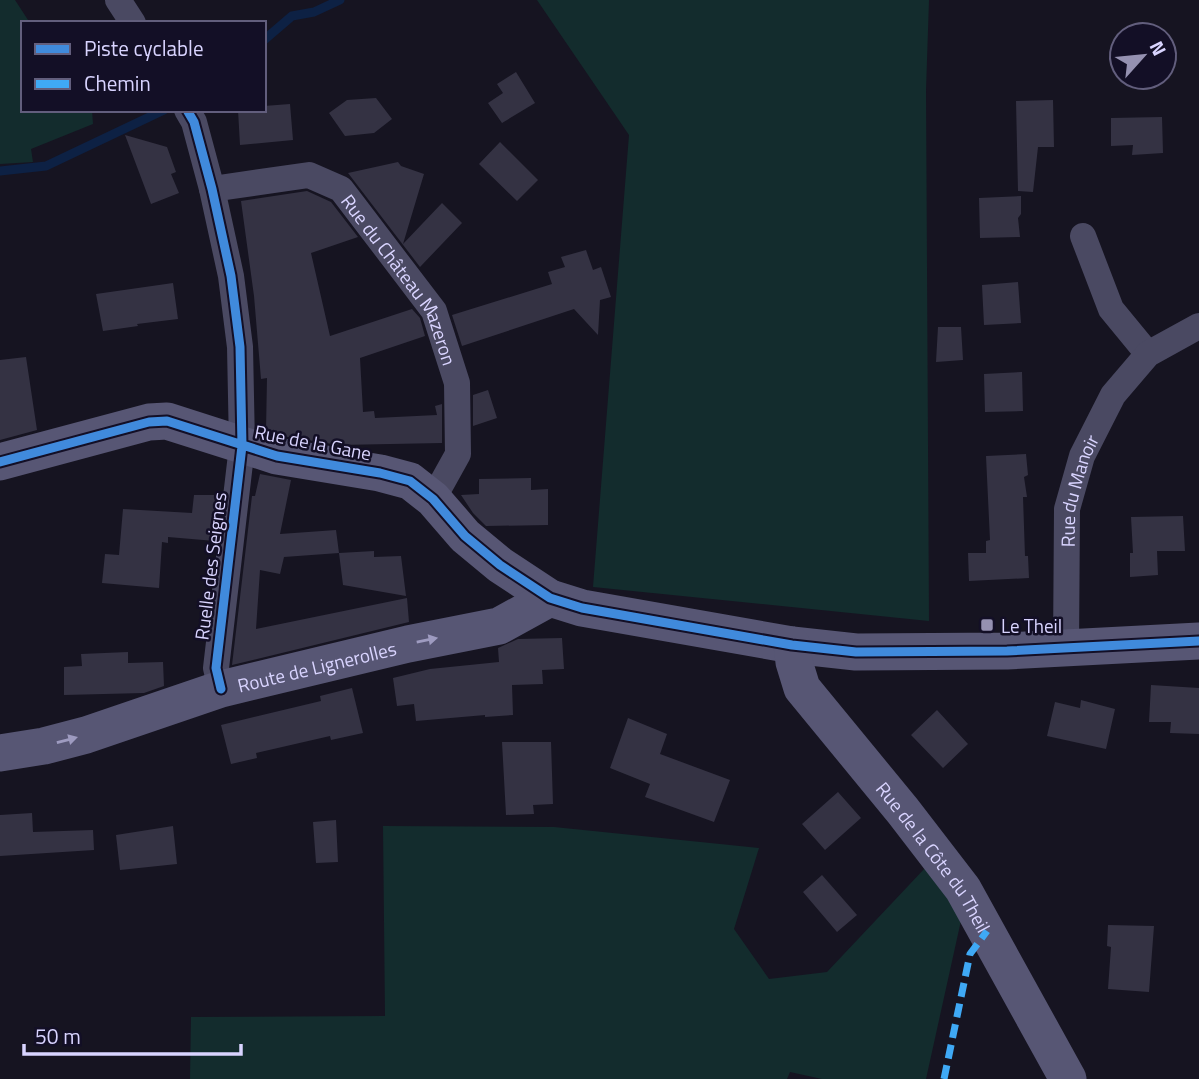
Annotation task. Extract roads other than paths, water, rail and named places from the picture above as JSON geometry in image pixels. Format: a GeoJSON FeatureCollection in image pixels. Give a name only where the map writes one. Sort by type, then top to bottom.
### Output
{"type":"FeatureCollection","features":[{"type":"Feature","properties":{"kind":"street"},"geometry":{"type":"LineString","coordinates":[[118,0],[132,21]]}},
{"type":"Feature","properties":{"kind":"street","name":"Rue de la Gane"},"geometry":{"type":"LineString","coordinates":[[188,112],[194,122],[212,189],[231,276],[240,347],[242,446],[277,456],[380,473],[410,481],[433,499],[465,536],[500,565],[550,598],[582,608],[792,645],[856,652],[1007,651],[1199,640]]}},
{"type":"Feature","properties":{"kind":"street","name":"Rue du Château Mazeron"},"geometry":{"type":"LineString","coordinates":[[212,189],[309,175],[341,188],[434,311],[457,383],[458,454],[433,499]]}},
{"type":"Feature","properties":{"kind":"street"},"geometry":{"type":"LineString","coordinates":[[1083,236],[1111,309],[1148,354]]}},
{"type":"Feature","properties":{"kind":"street","name":"Rue du Manoir"},"geometry":{"type":"LineString","coordinates":[[1066,648],[1067,509],[1082,456],[1113,395],[1148,354],[1199,326]]}},
{"type":"Feature","properties":{"kind":"street"},"geometry":{"type":"LineString","coordinates":[[0,462],[149,422],[167,421],[242,446]]}},
{"type":"Feature","properties":{"kind":"street","name":"Ruelle des Seignes"},"geometry":{"type":"LineString","coordinates":[[221,689],[216,668],[242,446]]}},
{"type":"Feature","properties":{"kind":"street","name":"Route de Lignerolles"},"geometry":{"type":"LineString","coordinates":[[0,753],[44,746],[86,735],[221,689],[408,644],[499,626],[550,598]]}},
{"type":"Feature","properties":{"kind":"street","name":"Rue de la Côte du Theil"},"geometry":{"type":"LineString","coordinates":[[792,645],[802,688],[963,889],[1068,1079]]}},
{"type":"Feature","properties":{"kind":"waterway"},"geometry":{"type":"LineString","coordinates":[[266,38],[292,16],[314,12],[340,0]]}},
{"type":"Feature","properties":{"kind":"waterway"},"geometry":{"type":"LineString","coordinates":[[0,171],[46,166],[160,112]]}},
{"type":"Feature","properties":{"kind":"place","name":"Le Theil"},"geometry":{"type":"Point","coordinates":[987,625]}}]}
